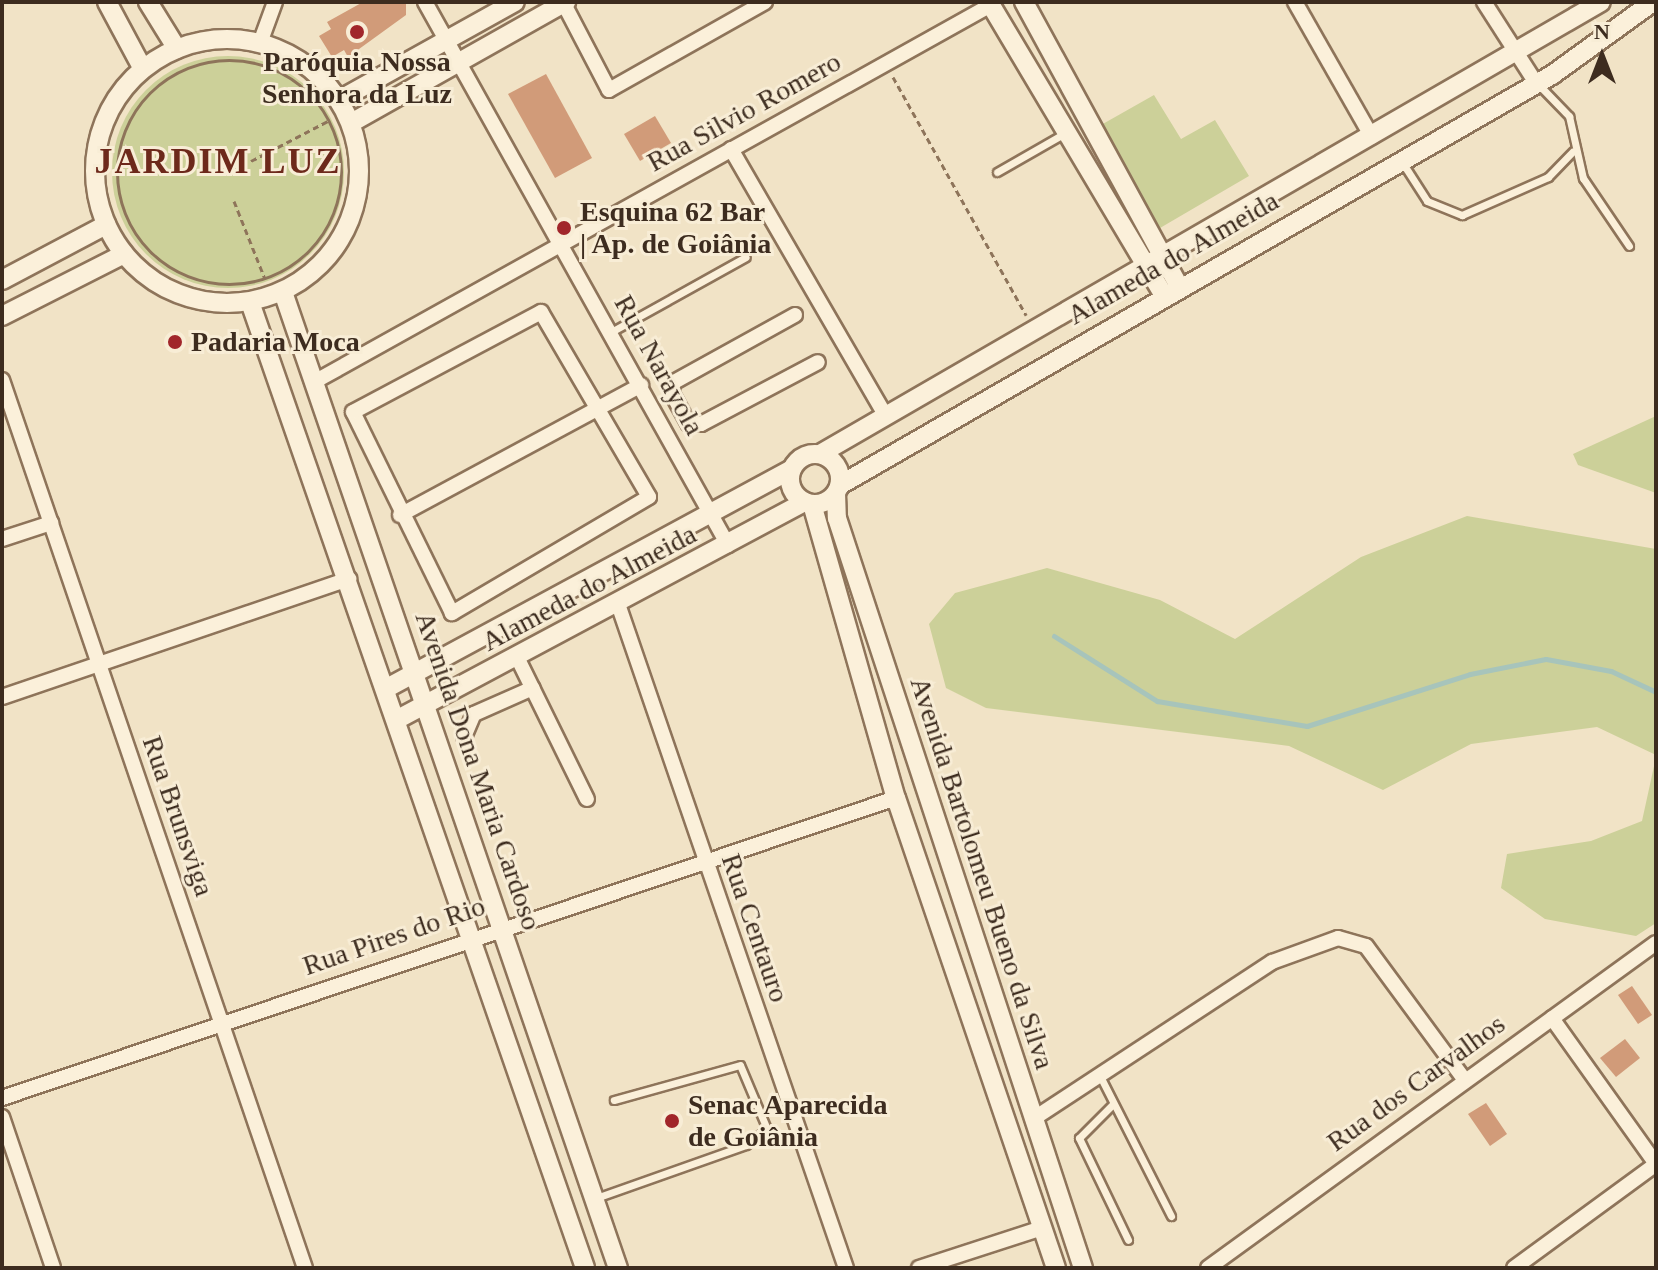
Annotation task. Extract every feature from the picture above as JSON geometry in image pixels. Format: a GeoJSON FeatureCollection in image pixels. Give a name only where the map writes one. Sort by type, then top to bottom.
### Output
{"type":"FeatureCollection","features":[{"type":"Feature","properties":{"kind":"street"},"geometry":{"type":"LineString","coordinates":[[107,2],[143,69]]}},
{"type":"Feature","properties":{"kind":"street"},"geometry":{"type":"LineString","coordinates":[[148,2],[177,49]]}},
{"type":"Feature","properties":{"kind":"street"},"geometry":{"type":"LineString","coordinates":[[260,43],[275,2]]}},
{"type":"Feature","properties":{"kind":"street","name":"Rua Narayola"},"geometry":{"type":"LineString","coordinates":[[425,2],[728,545]]}},
{"type":"Feature","properties":{"kind":"street"},"geometry":{"type":"LineString","coordinates":[[339,100],[515,2]]}},
{"type":"Feature","properties":{"kind":"street"},"geometry":{"type":"LineString","coordinates":[[351,123],[565,3],[609,90],[765,2]]}},
{"type":"Feature","properties":{"kind":"street"},"geometry":{"type":"LineString","coordinates":[[1024,2],[1153,260]]}},
{"type":"Feature","properties":{"kind":"street"},"geometry":{"type":"LineString","coordinates":[[1295,2],[1372,137]]}},
{"type":"Feature","properties":{"kind":"street"},"geometry":{"type":"LineString","coordinates":[[1484,2],[1516,58],[1536,83]]}},
{"type":"Feature","properties":{"kind":"street","name":"Alameda do Almeida"},"geometry":{"type":"LineString","coordinates":[[820,454],[1032,327],[1516,58],[1601,2]]}},
{"type":"Feature","properties":{"kind":"street","name":"Alameda do Almeida"},"geometry":{"type":"LineString","coordinates":[[838,489],[1172,291],[1608,42],[1653,2]]}},
{"type":"Feature","properties":{"kind":"street"},"geometry":{"type":"LineString","coordinates":[[990,3],[1067,132],[1172,291]]}},
{"type":"Feature","properties":{"kind":"street","name":"Rua Silvio Romero"},"geometry":{"type":"LineString","coordinates":[[314,382],[990,3]]}},
{"type":"Feature","properties":{"kind":"street"},"geometry":{"type":"LineString","coordinates":[[204,41],[260,43],[318,75],[339,100],[351,123],[359,175],[342,239],[317,270],[283,292],[250,302],[180,295],[124,254],[106,225],[95,183],[98,140],[115,101],[143,69],[177,49],[204,41]]}},
{"type":"Feature","properties":{"kind":"street"},"geometry":{"type":"LineString","coordinates":[[731,149],[884,413]]}},
{"type":"Feature","properties":{"kind":"street"},"geometry":{"type":"LineString","coordinates":[[2,280],[106,225]]}},
{"type":"Feature","properties":{"kind":"street"},"geometry":{"type":"LineString","coordinates":[[2,316],[124,254]]}},
{"type":"Feature","properties":{"kind":"street","name":"Avenida Dona Maria Cardoso"},"geometry":{"type":"LineString","coordinates":[[283,292],[430,705],[501,927],[618,1268]]}},
{"type":"Feature","properties":{"kind":"street","name":"Avenida Dona Maria Cardoso"},"geometry":{"type":"LineString","coordinates":[[250,302],[398,719],[585,1268]]}},
{"type":"Feature","properties":{"kind":"street"},"geometry":{"type":"LineString","coordinates":[[541,312],[601,408],[649,487],[646,503],[459,611],[444,608],[352,417],[374,398],[541,312]]}},
{"type":"Feature","properties":{"kind":"street"},"geometry":{"type":"LineString","coordinates":[[795,315],[674,382],[679,407],[689,424],[701,424],[818,362]]}},
{"type":"Feature","properties":{"kind":"street","name":"Rua Brunsviga"},"geometry":{"type":"LineString","coordinates":[[2,380],[305,1268]]}},
{"type":"Feature","properties":{"kind":"street"},"geometry":{"type":"LineString","coordinates":[[400,515],[641,385]]}},
{"type":"Feature","properties":{"kind":"street"},"geometry":{"type":"LineString","coordinates":[[660,419],[679,407]]}},
{"type":"Feature","properties":{"kind":"street"},"geometry":{"type":"LineString","coordinates":[[820,454],[832,460],[838,489],[808,503],[790,481],[792,469],[820,454]]}},
{"type":"Feature","properties":{"kind":"street","name":"Alameda do Almeida"},"geometry":{"type":"LineString","coordinates":[[387,688],[418,674],[792,469]]}},
{"type":"Feature","properties":{"kind":"street","name":"Avenida Bartolomeu Bueno da Silva"},"geometry":{"type":"LineString","coordinates":[[838,489],[837,518],[1083,1268]]}},
{"type":"Feature","properties":{"kind":"street","name":"Alameda do Almeida"},"geometry":{"type":"LineString","coordinates":[[398,719],[518,659],[808,503]]}},
{"type":"Feature","properties":{"kind":"street","name":"Avenida Bartolomeu Bueno da Silva"},"geometry":{"type":"LineString","coordinates":[[808,503],[896,798],[1056,1268]]}},
{"type":"Feature","properties":{"kind":"street"},"geometry":{"type":"LineString","coordinates":[[2,539],[51,523]]}},
{"type":"Feature","properties":{"kind":"street"},"geometry":{"type":"LineString","coordinates":[[2,697],[349,579]]}},
{"type":"Feature","properties":{"kind":"street","name":"Rua Centauro"},"geometry":{"type":"LineString","coordinates":[[618,604],[846,1268]]}},
{"type":"Feature","properties":{"kind":"street"},"geometry":{"type":"LineString","coordinates":[[518,659],[587,799]]}},
{"type":"Feature","properties":{"kind":"street"},"geometry":{"type":"LineString","coordinates":[[464,737],[474,714],[533,688]]}},
{"type":"Feature","properties":{"kind":"street","name":"Rua Pires do Rio"},"geometry":{"type":"LineString","coordinates":[[2,1098],[501,927],[896,798]]}},
{"type":"Feature","properties":{"kind":"street"},"geometry":{"type":"LineString","coordinates":[[1033,1119],[1272,962],[1338,938],[1366,946],[1464,1079]]}},
{"type":"Feature","properties":{"kind":"street","name":"Rua dos Carvalhos"},"geometry":{"type":"LineString","coordinates":[[1208,1268],[1464,1079],[1656,943]]}},
{"type":"Feature","properties":{"kind":"street"},"geometry":{"type":"LineString","coordinates":[[1514,1268],[1656,1164],[1552,1018]]}},
{"type":"Feature","properties":{"kind":"street"},"geometry":{"type":"LineString","coordinates":[[2,1117],[53,1268]]}},
{"type":"Feature","properties":{"kind":"street"},"geometry":{"type":"LineString","coordinates":[[919,1268],[1042,1228]]}},
{"type":"Feature","properties":{"kind":"lane"},"geometry":{"type":"LineString","coordinates":[[1536,83],[1569,116],[1572,152],[1629,246]]}},
{"type":"Feature","properties":{"kind":"lane"},"geometry":{"type":"LineString","coordinates":[[997,172],[1067,132]]}},
{"type":"Feature","properties":{"kind":"lane"},"geometry":{"type":"LineString","coordinates":[[1401,160],[1427,201],[1462,215],[1548,177],[1572,152]]}},
{"type":"Feature","properties":{"kind":"lane"},"geometry":{"type":"LineString","coordinates":[[611,332],[746,257]]}},
{"type":"Feature","properties":{"kind":"lane"},"geometry":{"type":"LineString","coordinates":[[594,1199],[746,1145],[767,1129],[740,1065],[614,1100]]}},
{"type":"Feature","properties":{"kind":"lane"},"geometry":{"type":"LineString","coordinates":[[1099,1074],[1171,1216]]}},
{"type":"Feature","properties":{"kind":"lane"},"geometry":{"type":"LineString","coordinates":[[1113,1104],[1079,1138],[1128,1240]]}},
{"type":"Feature","properties":{"kind":"path"},"geometry":{"type":"LineString","coordinates":[[208,60],[250,62],[284,74],[328,121],[342,163],[338,203],[323,236],[296,263],[265,279],[224,285],[188,277],[156,258],[132,231],[118,197],[116,162],[126,125],[145,96],[208,60]]}},
{"type":"Feature","properties":{"kind":"path"},"geometry":{"type":"LineString","coordinates":[[885,63],[1032,327]]}},
{"type":"Feature","properties":{"kind":"path"},"geometry":{"type":"LineString","coordinates":[[251,161],[328,121]]}},
{"type":"Feature","properties":{"kind":"path"},"geometry":{"type":"LineString","coordinates":[[234,201],[265,279]]}},
{"type":"Feature","properties":{"kind":"green space"},"geometry":{"type":"Polygon","coordinates":[[[228,56],[251,58],[272,65],[310,90],[335,128],[342,149],[342,195],[335,216],[310,254],[272,279],[251,286],[228,288],[205,286],[184,279],[146,254],[121,216],[114,195],[112,172],[114,149],[121,128],[146,90],[184,65],[205,58],[228,56]]]}},
{"type":"Feature","properties":{"kind":"green space"},"geometry":{"type":"Polygon","coordinates":[[[1154,95],[1181,139],[1215,120],[1249,176],[1160,228],[1101,125],[1154,95]]]}},
{"type":"Feature","properties":{"kind":"green space"},"geometry":{"type":"Polygon","coordinates":[[[1656,416],[1656,493],[1578,465],[1573,454],[1656,416]]]}},
{"type":"Feature","properties":{"kind":"green space"},"geometry":{"type":"Polygon","coordinates":[[[1467,516],[1656,549],[1656,755],[1597,727],[1471,744],[1383,790],[1289,746],[986,708],[946,688],[929,624],[955,593],[1047,568],[1160,600],[1235,639],[1361,557],[1467,516]]]}},
{"type":"Feature","properties":{"kind":"green space"},"geometry":{"type":"Polygon","coordinates":[[[1656,757],[1656,923],[1636,936],[1545,919],[1501,888],[1507,854],[1591,841],[1642,821],[1656,757]]]}},
{"type":"Feature","properties":{"kind":"building","name":"Paróquia Nossa Senhora da Luz"},"geometry":{"type":"Polygon","coordinates":[[[363,2],[406,2],[406,15],[348,57],[344,50],[332,57],[319,36],[331,29],[327,22],[363,2]]]}},
{"type":"Feature","properties":{"kind":"building"},"geometry":{"type":"Polygon","coordinates":[[[546,74],[592,158],[555,178],[508,94],[546,74]]]}},
{"type":"Feature","properties":{"kind":"building"},"geometry":{"type":"Polygon","coordinates":[[[655,116],[671,143],[640,161],[624,134],[655,116]]]}},
{"type":"Feature","properties":{"kind":"building"},"geometry":{"type":"Polygon","coordinates":[[[1632,986],[1652,1015],[1638,1024],[1618,995],[1632,986]]]}},
{"type":"Feature","properties":{"kind":"building"},"geometry":{"type":"Polygon","coordinates":[[[1625,1039],[1640,1058],[1616,1077],[1600,1058],[1625,1039]]]}},
{"type":"Feature","properties":{"kind":"building"},"geometry":{"type":"Polygon","coordinates":[[[1486,1103],[1507,1134],[1490,1146],[1468,1114],[1486,1103]]]}},
{"type":"Feature","properties":{"kind":"waterway"},"geometry":{"type":"LineString","coordinates":[[1054,636],[1157,701],[1307,726],[1470,674],[1546,659],[1611,671],[1656,692]]}},
{"type":"Feature","properties":{"kind":"place","name":"Paróquia Nossa Senhora da Luz"},"geometry":{"type":"Point","coordinates":[357,32]}},
{"type":"Feature","properties":{"kind":"place","name":"Esquina 62 Bar | Ap. de Goiânia"},"geometry":{"type":"Point","coordinates":[564,228]}},
{"type":"Feature","properties":{"kind":"place","name":"Padaria Moca"},"geometry":{"type":"Point","coordinates":[175,342]}},
{"type":"Feature","properties":{"kind":"place","name":"Senac Aparecida de Goiânia"},"geometry":{"type":"Point","coordinates":[672,1121]}},
{"type":"Feature","properties":{"kind":"district","name":"JARDIM LUZ"},"geometry":{"type":"Point","coordinates":[218,162]}}]}
